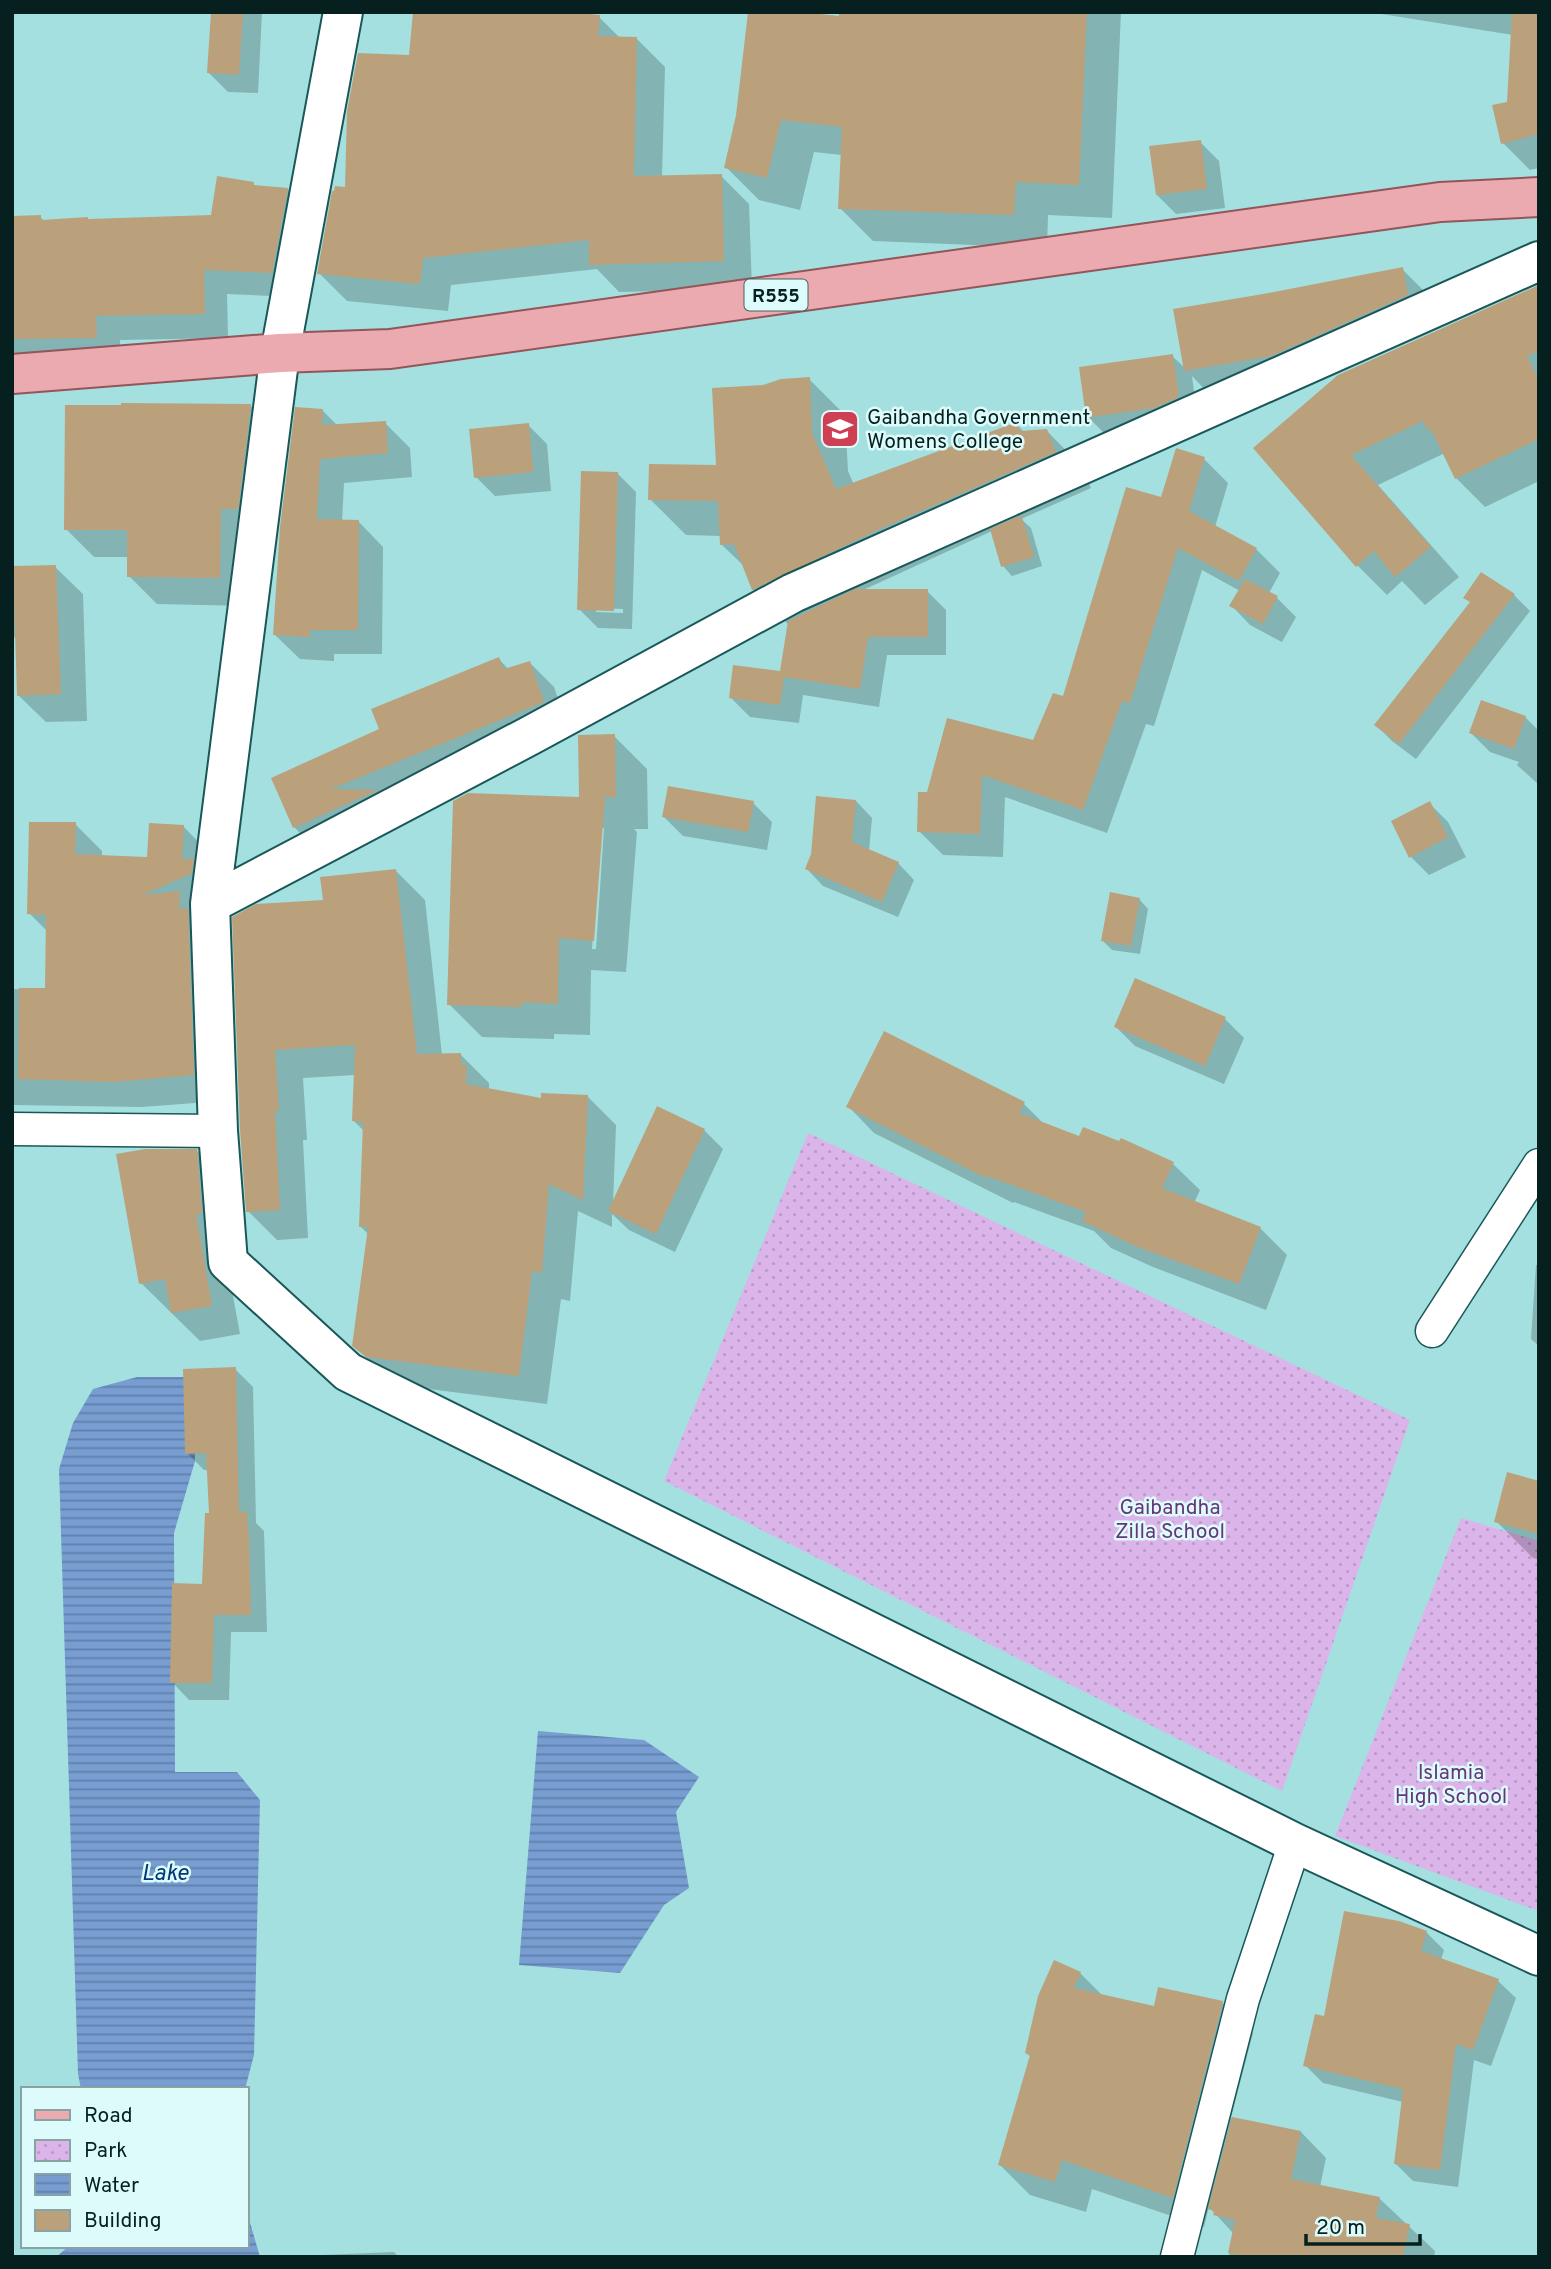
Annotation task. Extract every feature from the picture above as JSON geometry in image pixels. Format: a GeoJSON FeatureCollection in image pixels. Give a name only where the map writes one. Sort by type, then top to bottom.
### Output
{"type":"FeatureCollection","features":[{"type":"Feature","properties":{"kind":"main road","name":"R555"},"geometry":{"type":"LineString","coordinates":[[12,374],[280,353],[390,349],[1440,202],[1539,197]]}},
{"type":"Feature","properties":{"kind":"street"},"geometry":{"type":"LineString","coordinates":[[343,12],[280,353],[210,904],[218,1131],[228,1262],[348,1372],[1295,1843],[1539,1956]]}},
{"type":"Feature","properties":{"kind":"street"},"geometry":{"type":"LineString","coordinates":[[210,904],[793,593],[1539,261]]}},
{"type":"Feature","properties":{"kind":"street"},"geometry":{"type":"LineString","coordinates":[[12,1129],[218,1131]]}},
{"type":"Feature","properties":{"kind":"street"},"geometry":{"type":"LineString","coordinates":[[1432,1331],[1539,1165]]}},
{"type":"Feature","properties":{"kind":"street"},"geometry":{"type":"LineString","coordinates":[[1177,2257],[1242,1999],[1295,1843]]}},
{"type":"Feature","properties":{"kind":"green space","name":"Gaibandha Zilla School"},"geometry":{"type":"Polygon","coordinates":[[[808,1133],[1410,1420],[1282,1791],[664,1481],[808,1133]]]}},
{"type":"Feature","properties":{"kind":"green space","name":"Islamia High School"},"geometry":{"type":"Polygon","coordinates":[[[1461,1518],[1539,1541],[1539,1911],[1335,1836],[1461,1518]]]}},
{"type":"Feature","properties":{"kind":"water","name":"Lake"},"geometry":{"type":"Polygon","coordinates":[[[137,1377],[193,1377],[195,1461],[174,1533],[175,1772],[237,1772],[260,1800],[254,2055],[246,2087],[81,2087],[78,2074],[59,1469],[73,1423],[93,1389],[137,1377]]]}},
{"type":"Feature","properties":{"kind":"water"},"geometry":{"type":"Polygon","coordinates":[[[538,1731],[644,1740],[699,1777],[676,1812],[689,1888],[664,1905],[620,1973],[519,1965],[538,1731]]]}},
{"type":"Feature","properties":{"kind":"water"},"geometry":{"type":"Polygon","coordinates":[[[248,2215],[260,2257],[56,2257],[67,2248],[248,2248],[248,2215]]]}},
{"type":"Feature","properties":{"kind":"building"},"geometry":{"type":"Polygon","coordinates":[[[211,12],[243,12],[239,75],[207,73],[211,12]]]}},
{"type":"Feature","properties":{"kind":"building"},"geometry":{"type":"Polygon","coordinates":[[[413,12],[570,12],[600,15],[598,36],[637,37],[634,176],[722,174],[724,261],[589,265],[589,240],[423,258],[420,284],[317,274],[332,191],[335,186],[345,187],[347,111],[358,53],[409,55],[413,12]]]}},
{"type":"Feature","properties":{"kind":"building"},"geometry":{"type":"Polygon","coordinates":[[[748,12],[802,12],[839,16],[839,12],[1087,12],[1079,185],[1016,182],[1014,215],[838,209],[842,127],[781,120],[767,178],[724,168],[736,115],[748,12]]]}},
{"type":"Feature","properties":{"kind":"building"},"geometry":{"type":"Polygon","coordinates":[[[1512,12],[1539,12],[1539,134],[1501,144],[1492,105],[1507,102],[1512,12]]]}},
{"type":"Feature","properties":{"kind":"building"},"geometry":{"type":"Polygon","coordinates":[[[1201,140],[1207,189],[1156,195],[1149,146],[1201,140]]]}},
{"type":"Feature","properties":{"kind":"building"},"geometry":{"type":"Polygon","coordinates":[[[217,176],[254,182],[254,185],[288,188],[272,273],[204,270],[205,314],[96,316],[97,338],[12,339],[12,216],[41,215],[41,220],[211,215],[217,176]]]}},
{"type":"Feature","properties":{"kind":"building"},"geometry":{"type":"Polygon","coordinates":[[[1403,267],[1408,295],[1271,356],[1184,371],[1173,309],[1403,267]]]}},
{"type":"Feature","properties":{"kind":"building"},"geometry":{"type":"Polygon","coordinates":[[[1539,285],[1539,351],[1527,356],[1539,381],[1539,439],[1455,479],[1431,429],[1428,431],[1423,421],[1351,455],[1431,547],[1395,577],[1374,551],[1356,567],[1253,448],[1338,375],[1539,285]]]}},
{"type":"Feature","properties":{"kind":"building"},"geometry":{"type":"Polygon","coordinates":[[[1173,354],[1179,397],[1154,408],[1086,418],[1079,367],[1173,354]]]}},
{"type":"Feature","properties":{"kind":"building"},"geometry":{"type":"Polygon","coordinates":[[[810,377],[812,433],[836,489],[1017,422],[1020,431],[1047,429],[1056,452],[880,529],[752,590],[734,544],[720,545],[718,501],[648,500],[649,464],[716,465],[712,388],[763,385],[781,379],[810,377]]]}},
{"type":"Feature","properties":{"kind":"building"},"geometry":{"type":"Polygon","coordinates":[[[251,404],[238,509],[221,509],[220,578],[127,577],[127,530],[64,530],[65,405],[251,404]]]}},
{"type":"Feature","properties":{"kind":"building"},"geometry":{"type":"Polygon","coordinates":[[[295,407],[323,409],[322,425],[386,421],[388,453],[320,459],[317,519],[359,520],[358,630],[310,630],[310,637],[273,635],[280,527],[295,407]]]}},
{"type":"Feature","properties":{"kind":"building"},"geometry":{"type":"Polygon","coordinates":[[[529,423],[533,472],[474,478],[469,429],[529,423]]]}},
{"type":"Feature","properties":{"kind":"building"},"geometry":{"type":"Polygon","coordinates":[[[1176,448],[1205,457],[1189,511],[1257,548],[1239,581],[1178,548],[1130,703],[1122,701],[1083,810],[982,775],[980,834],[917,832],[918,792],[927,792],[947,718],[1033,740],[1053,693],[1063,696],[1126,487],[1161,497],[1176,448]]]}},
{"type":"Feature","properties":{"kind":"building"},"geometry":{"type":"Polygon","coordinates":[[[581,471],[618,472],[614,611],[577,610],[581,471]]]}},
{"type":"Feature","properties":{"kind":"building"},"geometry":{"type":"Polygon","coordinates":[[[1022,517],[1034,557],[1001,567],[990,529],[1022,517]]]}},
{"type":"Feature","properties":{"kind":"building"},"geometry":{"type":"Polygon","coordinates":[[[56,565],[61,694],[17,696],[13,566],[56,565]]]}},
{"type":"Feature","properties":{"kind":"building"},"geometry":{"type":"Polygon","coordinates":[[[1481,572],[1515,594],[1399,744],[1374,725],[1470,602],[1463,598],[1481,572]]]}},
{"type":"Feature","properties":{"kind":"building"},"geometry":{"type":"Polygon","coordinates":[[[1245,579],[1278,596],[1263,624],[1229,606],[1245,579]]]}},
{"type":"Feature","properties":{"kind":"building"},"geometry":{"type":"Polygon","coordinates":[[[855,589],[928,589],[928,637],[868,637],[860,689],[784,677],[780,705],[729,698],[733,665],[780,671],[788,621],[855,589]]]}},
{"type":"Feature","properties":{"kind":"building"},"geometry":{"type":"Polygon","coordinates":[[[499,657],[504,669],[530,661],[544,702],[331,789],[378,790],[293,828],[271,778],[379,729],[371,709],[499,657]]]}},
{"type":"Feature","properties":{"kind":"building"},"geometry":{"type":"Polygon","coordinates":[[[1481,700],[1526,716],[1514,749],[1469,733],[1481,700]]]}},
{"type":"Feature","properties":{"kind":"building"},"geometry":{"type":"Polygon","coordinates":[[[615,734],[616,797],[595,797],[605,798],[594,941],[559,938],[558,1004],[522,1002],[522,1007],[447,1005],[453,801],[468,793],[579,797],[578,735],[615,734]]]}},
{"type":"Feature","properties":{"kind":"building"},"geometry":{"type":"Polygon","coordinates":[[[668,786],[754,801],[748,832],[662,817],[668,786]]]}},
{"type":"Feature","properties":{"kind":"building"},"geometry":{"type":"Polygon","coordinates":[[[816,796],[856,800],[852,842],[899,862],[882,902],[805,869],[811,854],[816,796]]]}},
{"type":"Feature","properties":{"kind":"building"},"geometry":{"type":"Polygon","coordinates":[[[1430,801],[1448,837],[1409,858],[1391,821],[1430,801]]]}},
{"type":"Feature","properties":{"kind":"building"},"geometry":{"type":"Polygon","coordinates":[[[29,822],[76,822],[75,854],[147,857],[149,823],[184,825],[182,859],[194,859],[192,873],[143,895],[180,891],[179,909],[188,908],[194,1075],[114,1082],[18,1079],[19,988],[45,988],[46,915],[27,914],[29,822]]]}},
{"type":"Feature","properties":{"kind":"building"},"geometry":{"type":"Polygon","coordinates":[[[396,869],[417,1054],[461,1053],[461,1064],[467,1065],[466,1084],[541,1098],[541,1093],[588,1095],[583,1200],[549,1184],[542,1273],[532,1271],[519,1376],[366,1357],[352,1346],[368,1227],[359,1227],[363,1122],[352,1121],[355,1045],[275,1050],[280,1210],[246,1212],[240,1130],[232,917],[256,904],[323,900],[320,877],[396,869]]]}},
{"type":"Feature","properties":{"kind":"building"},"geometry":{"type":"Polygon","coordinates":[[[1110,892],[1140,898],[1131,946],[1101,941],[1110,892]]]}},
{"type":"Feature","properties":{"kind":"building"},"geometry":{"type":"Polygon","coordinates":[[[1135,978],[1226,1017],[1205,1066],[1114,1027],[1135,978]]]}},
{"type":"Feature","properties":{"kind":"building"},"geometry":{"type":"Polygon","coordinates":[[[884,1031],[1025,1102],[1019,1113],[1079,1136],[1083,1127],[1119,1141],[1121,1138],[1174,1162],[1162,1188],[1261,1227],[1239,1284],[1135,1246],[1082,1221],[1086,1212],[987,1176],[986,1178],[846,1107],[884,1031]]]}},
{"type":"Feature","properties":{"kind":"building"},"geometry":{"type":"Polygon","coordinates":[[[657,1106],[705,1129],[656,1234],[608,1211],[657,1106]]]}},
{"type":"Feature","properties":{"kind":"building"},"geometry":{"type":"Polygon","coordinates":[[[145,1149],[197,1149],[202,1214],[196,1214],[212,1306],[171,1313],[165,1279],[139,1284],[116,1154],[145,1149]]]}},
{"type":"Feature","properties":{"kind":"building"},"geometry":{"type":"Polygon","coordinates":[[[236,1367],[239,1512],[247,1511],[251,1615],[214,1615],[212,1683],[170,1683],[172,1583],[202,1584],[205,1513],[209,1513],[206,1453],[185,1454],[183,1369],[236,1367]]]}},
{"type":"Feature","properties":{"kind":"building"},"geometry":{"type":"Polygon","coordinates":[[[1507,1472],[1539,1481],[1539,1534],[1494,1522],[1507,1472]]]}},
{"type":"Feature","properties":{"kind":"building"},"geometry":{"type":"Polygon","coordinates":[[[1344,1911],[1399,1921],[1427,1931],[1421,1951],[1499,1979],[1473,2050],[1456,2044],[1440,2170],[1394,2164],[1403,2089],[1303,2066],[1315,2014],[1324,2016],[1344,1911]]]}},
{"type":"Feature","properties":{"kind":"building"},"geometry":{"type":"Polygon","coordinates":[[[1054,1960],[1081,1972],[1074,1988],[1154,2006],[1158,1987],[1223,2001],[1173,2198],[1062,2160],[1055,2182],[998,2165],[1030,2055],[1025,2053],[1038,1996],[1054,1960]]]}},
{"type":"Feature","properties":{"kind":"building"},"geometry":{"type":"Polygon","coordinates":[[[1232,2117],[1301,2131],[1291,2179],[1380,2197],[1376,2218],[1410,2224],[1403,2257],[1246,2257],[1228,2253],[1235,2220],[1213,2215],[1214,2211],[1208,2209],[1232,2117]]]}},
{"type":"Feature","properties":{"kind":"place","name":"Gaibandha Government Womens College"},"geometry":{"type":"Point","coordinates":[840,429]}}]}
